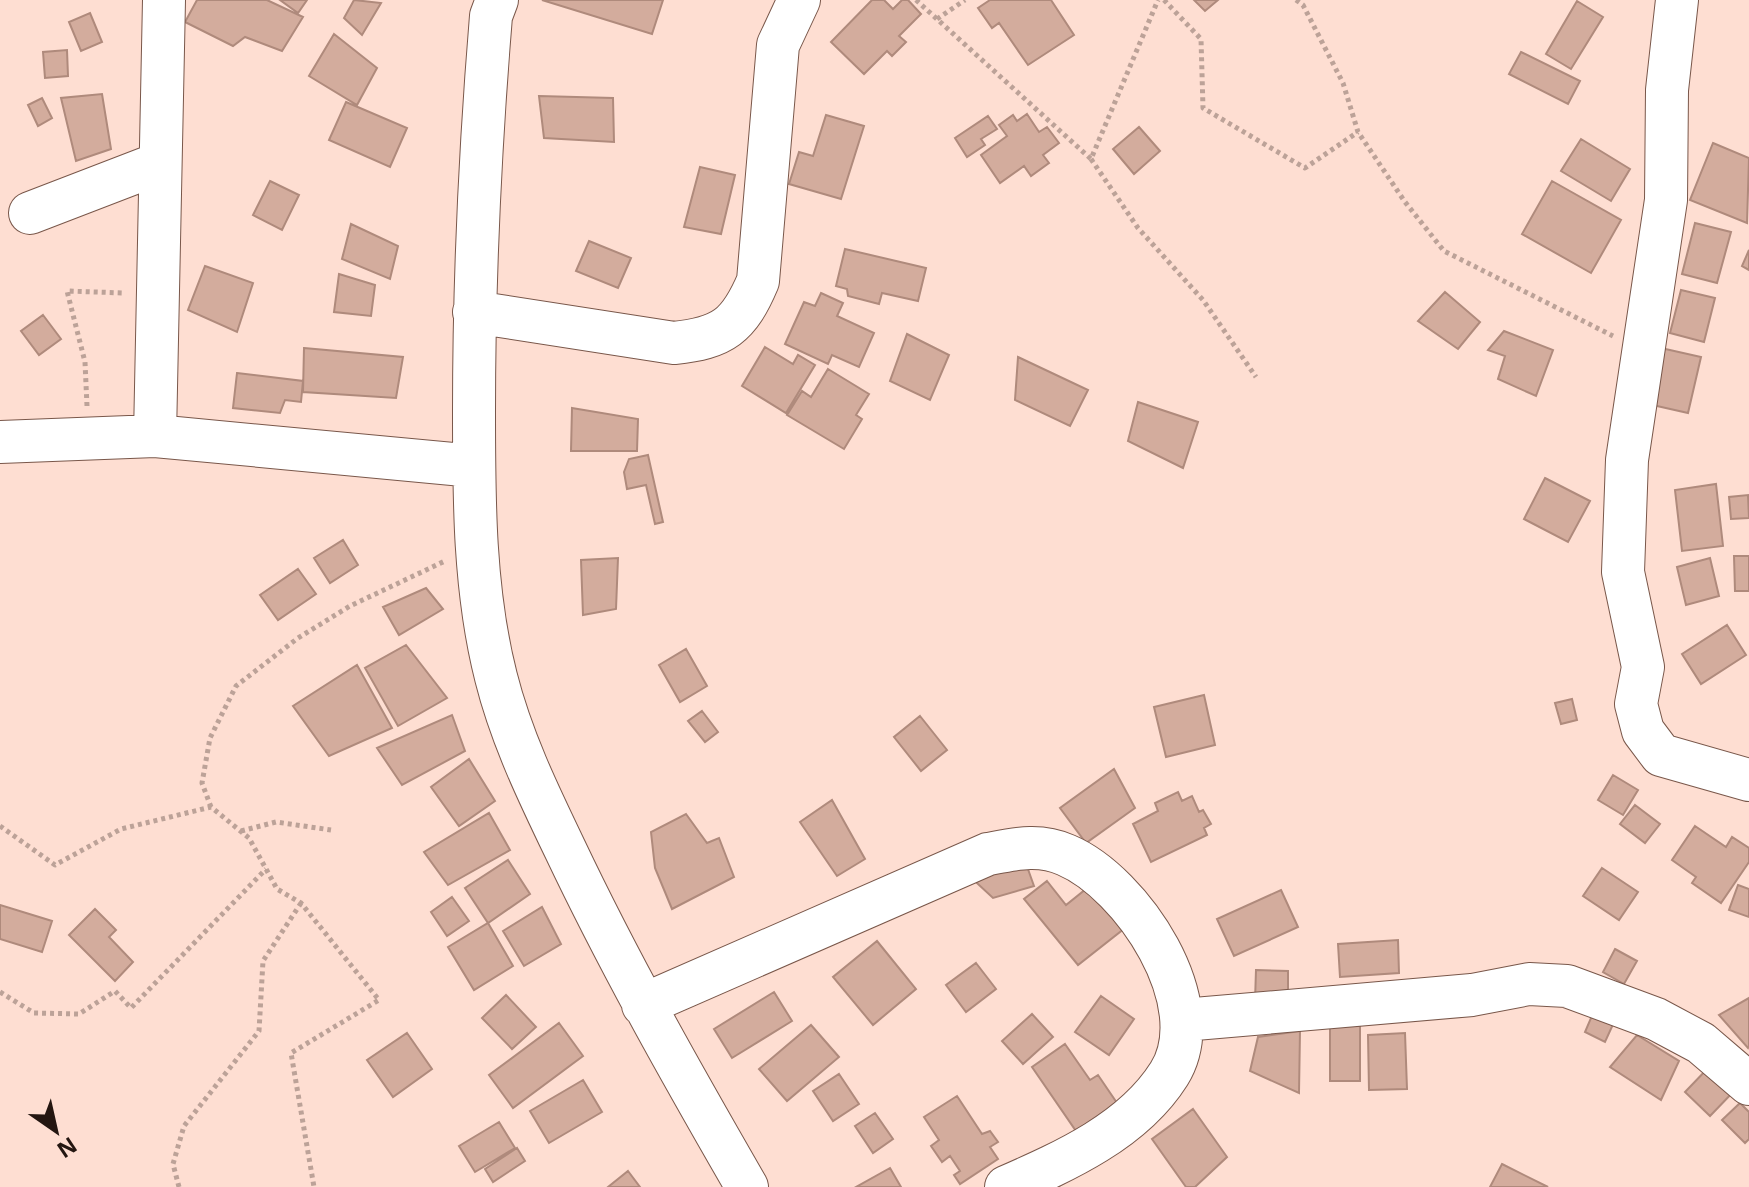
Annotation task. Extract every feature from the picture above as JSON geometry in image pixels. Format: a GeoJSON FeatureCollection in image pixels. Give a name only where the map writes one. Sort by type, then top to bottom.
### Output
{"type":"FeatureCollection","features":[{"type":"Feature","properties":{"kind":"street"},"geometry":{"type":"LineString","coordinates":[[155,436],[164,0]]}},
{"type":"Feature","properties":{"kind":"street"},"geometry":{"type":"LineString","coordinates":[[497,0],[491,16],[478,163],[474,312],[478,581],[496,677],[525,766],[643,1005],[747,1187]]}},
{"type":"Feature","properties":{"kind":"street"},"geometry":{"type":"LineString","coordinates":[[474,312],[674,343],[700,340],[726,331],[747,308],[758,281],[776,56],[799,0]]}},
{"type":"Feature","properties":{"kind":"street"},"geometry":{"type":"LineString","coordinates":[[1677,0],[1667,90],[1666,200],[1627,460],[1623,572],[1638,628],[1643,667],[1636,704],[1643,731],[1661,755],[1749,780]]}},
{"type":"Feature","properties":{"kind":"street"},"geometry":{"type":"LineString","coordinates":[[30,213],[160,163]]}},
{"type":"Feature","properties":{"kind":"street"},"geometry":{"type":"LineString","coordinates":[[0,442],[155,436],[474,466]]}},
{"type":"Feature","properties":{"kind":"street"},"geometry":{"type":"LineString","coordinates":[[643,1005],[974,860],[1033,846],[1065,854],[1106,879],[1162,949],[1183,1020],[1180,1048],[1170,1074],[1143,1107],[1067,1160],[1006,1187]]}},
{"type":"Feature","properties":{"kind":"street"},"geometry":{"type":"LineString","coordinates":[[1183,1020],[1472,995],[1529,984],[1567,986],[1668,1025],[1701,1043],[1749,1084]]}},
{"type":"Feature","properties":{"kind":"path"},"geometry":{"type":"LineString","coordinates":[[916,0],[1091,159],[1138,228],[1203,300],[1256,377]]}},
{"type":"Feature","properties":{"kind":"path"},"geometry":{"type":"LineString","coordinates":[[937,19],[965,0]]}},
{"type":"Feature","properties":{"kind":"path"},"geometry":{"type":"LineString","coordinates":[[1091,159],[1158,0]]}},
{"type":"Feature","properties":{"kind":"path"},"geometry":{"type":"LineString","coordinates":[[1164,0],[1201,39],[1203,108],[1305,168],[1358,132]]}},
{"type":"Feature","properties":{"kind":"path"},"geometry":{"type":"LineString","coordinates":[[1296,0],[1303,5],[1343,83],[1358,132],[1405,202],[1444,251],[1642,351]]}},
{"type":"Feature","properties":{"kind":"path"},"geometry":{"type":"LineString","coordinates":[[88,439],[85,362],[67,291],[157,295]]}},
{"type":"Feature","properties":{"kind":"path"},"geometry":{"type":"LineString","coordinates":[[314,1187],[291,1053],[379,1000],[301,903],[277,889],[249,838],[211,807],[202,783],[210,738],[236,686],[298,638],[350,606],[453,557]]}},
{"type":"Feature","properties":{"kind":"path"},"geometry":{"type":"LineString","coordinates":[[0,826],[55,865],[121,829],[211,807]]}},
{"type":"Feature","properties":{"kind":"path"},"geometry":{"type":"LineString","coordinates":[[240,832],[276,822],[331,830]]}},
{"type":"Feature","properties":{"kind":"path"},"geometry":{"type":"LineString","coordinates":[[0,992],[34,1013],[79,1014],[115,991],[131,1008],[266,869]]}},
{"type":"Feature","properties":{"kind":"path"},"geometry":{"type":"LineString","coordinates":[[179,1187],[173,1164],[184,1126],[259,1031],[263,961],[301,903]]}},
{"type":"Feature","properties":{"kind":"building"},"geometry":{"type":"Polygon","coordinates":[[[197,0],[267,0],[303,17],[282,51],[245,37],[233,46],[185,22],[197,0]]]}},
{"type":"Feature","properties":{"kind":"building"},"geometry":{"type":"Polygon","coordinates":[[[280,0],[307,0],[298,13],[280,0]]]}},
{"type":"Feature","properties":{"kind":"building"},"geometry":{"type":"Polygon","coordinates":[[[354,0],[381,3],[362,35],[344,18],[354,0]]]}},
{"type":"Feature","properties":{"kind":"building"},"geometry":{"type":"Polygon","coordinates":[[[542,0],[663,0],[652,34],[542,0]]]}},
{"type":"Feature","properties":{"kind":"building"},"geometry":{"type":"Polygon","coordinates":[[[872,0],[884,0],[893,9],[902,0],[908,0],[921,14],[899,36],[906,42],[892,56],[887,51],[864,74],[831,42],[872,0]]]}},
{"type":"Feature","properties":{"kind":"building"},"geometry":{"type":"Polygon","coordinates":[[[990,0],[1051,0],[1074,35],[1028,65],[999,23],[992,28],[978,8],[990,0]]]}},
{"type":"Feature","properties":{"kind":"building"},"geometry":{"type":"Polygon","coordinates":[[[1194,0],[1218,0],[1205,11],[1194,0]]]}},
{"type":"Feature","properties":{"kind":"building"},"geometry":{"type":"Polygon","coordinates":[[[1577,1],[1603,17],[1571,69],[1546,54],[1577,1]]]}},
{"type":"Feature","properties":{"kind":"building"},"geometry":{"type":"Polygon","coordinates":[[[90,13],[102,42],[81,51],[69,22],[90,13]]]}},
{"type":"Feature","properties":{"kind":"building"},"geometry":{"type":"Polygon","coordinates":[[[334,34],[377,68],[357,105],[309,76],[334,34]]]}},
{"type":"Feature","properties":{"kind":"building"},"geometry":{"type":"Polygon","coordinates":[[[67,50],[68,76],[45,78],[43,52],[67,50]]]}},
{"type":"Feature","properties":{"kind":"building"},"geometry":{"type":"Polygon","coordinates":[[[1521,52],[1580,81],[1568,104],[1509,74],[1521,52]]]}},
{"type":"Feature","properties":{"kind":"building"},"geometry":{"type":"Polygon","coordinates":[[[102,94],[111,149],[76,161],[61,98],[102,94]]]}},
{"type":"Feature","properties":{"kind":"building"},"geometry":{"type":"Polygon","coordinates":[[[539,96],[613,98],[614,142],[544,138],[539,96]]]}},
{"type":"Feature","properties":{"kind":"building"},"geometry":{"type":"Polygon","coordinates":[[[42,98],[52,118],[38,126],[28,105],[42,98]]]}},
{"type":"Feature","properties":{"kind":"building"},"geometry":{"type":"Polygon","coordinates":[[[346,102],[407,128],[390,167],[329,140],[346,102]]]}},
{"type":"Feature","properties":{"kind":"building"},"geometry":{"type":"Polygon","coordinates":[[[1027,114],[1039,132],[1047,127],[1059,143],[1043,155],[1049,163],[1031,176],[1024,166],[1000,183],[981,155],[1007,136],[999,125],[1013,115],[1017,121],[1027,114]]]}},
{"type":"Feature","properties":{"kind":"building"},"geometry":{"type":"Polygon","coordinates":[[[826,115],[864,126],[841,199],[789,184],[799,152],[813,156],[826,115]]]}},
{"type":"Feature","properties":{"kind":"building"},"geometry":{"type":"Polygon","coordinates":[[[988,116],[997,129],[981,139],[985,145],[967,157],[955,138],[988,116]]]}},
{"type":"Feature","properties":{"kind":"building"},"geometry":{"type":"Polygon","coordinates":[[[1139,127],[1160,151],[1134,174],[1113,149],[1139,127]]]}},
{"type":"Feature","properties":{"kind":"building"},"geometry":{"type":"Polygon","coordinates":[[[1581,139],[1630,169],[1611,201],[1561,171],[1581,139]]]}},
{"type":"Feature","properties":{"kind":"building"},"geometry":{"type":"Polygon","coordinates":[[[1713,143],[1749,158],[1747,223],[1690,200],[1713,143]]]}},
{"type":"Feature","properties":{"kind":"building"},"geometry":{"type":"Polygon","coordinates":[[[700,167],[735,175],[721,234],[684,227],[700,167]]]}},
{"type":"Feature","properties":{"kind":"building"},"geometry":{"type":"Polygon","coordinates":[[[270,181],[299,195],[282,230],[253,215],[270,181]]]}},
{"type":"Feature","properties":{"kind":"building"},"geometry":{"type":"Polygon","coordinates":[[[1552,181],[1621,220],[1591,273],[1522,234],[1552,181]]]}},
{"type":"Feature","properties":{"kind":"building"},"geometry":{"type":"Polygon","coordinates":[[[1695,223],[1731,232],[1717,283],[1682,274],[1695,223]]]}},
{"type":"Feature","properties":{"kind":"building"},"geometry":{"type":"Polygon","coordinates":[[[351,224],[398,246],[390,279],[342,259],[351,224]]]}},
{"type":"Feature","properties":{"kind":"building"},"geometry":{"type":"Polygon","coordinates":[[[589,241],[631,258],[618,288],[576,271],[589,241]]]}},
{"type":"Feature","properties":{"kind":"building"},"geometry":{"type":"Polygon","coordinates":[[[845,249],[926,268],[918,301],[882,293],[879,304],[848,296],[847,289],[836,286],[845,249]]]}},
{"type":"Feature","properties":{"kind":"building"},"geometry":{"type":"Polygon","coordinates":[[[1749,250],[1749,270],[1742,266],[1749,250]]]}},
{"type":"Feature","properties":{"kind":"building"},"geometry":{"type":"Polygon","coordinates":[[[205,266],[253,283],[237,332],[188,310],[205,266]]]}},
{"type":"Feature","properties":{"kind":"building"},"geometry":{"type":"Polygon","coordinates":[[[339,274],[375,285],[371,316],[334,312],[339,274]]]}},
{"type":"Feature","properties":{"kind":"building"},"geometry":{"type":"Polygon","coordinates":[[[1681,290],[1715,298],[1704,342],[1670,333],[1681,290]]]}},
{"type":"Feature","properties":{"kind":"building"},"geometry":{"type":"Polygon","coordinates":[[[1445,292],[1480,322],[1458,349],[1418,321],[1445,292]]]}},
{"type":"Feature","properties":{"kind":"building"},"geometry":{"type":"Polygon","coordinates":[[[821,293],[843,303],[837,316],[874,333],[859,367],[832,355],[828,364],[785,344],[804,302],[815,306],[821,293]]]}},
{"type":"Feature","properties":{"kind":"building"},"geometry":{"type":"Polygon","coordinates":[[[43,315],[61,339],[39,355],[21,331],[43,315]]]}},
{"type":"Feature","properties":{"kind":"building"},"geometry":{"type":"Polygon","coordinates":[[[1504,331],[1553,350],[1536,396],[1498,379],[1505,356],[1488,350],[1504,331]]]}},
{"type":"Feature","properties":{"kind":"building"},"geometry":{"type":"Polygon","coordinates":[[[907,334],[949,355],[930,400],[890,381],[907,334]]]}},
{"type":"Feature","properties":{"kind":"building"},"geometry":{"type":"Polygon","coordinates":[[[765,347],[793,364],[798,355],[815,365],[786,413],[742,386],[765,347]]]}},
{"type":"Feature","properties":{"kind":"building"},"geometry":{"type":"Polygon","coordinates":[[[304,348],[403,357],[396,398],[303,392],[304,348]]]}},
{"type":"Feature","properties":{"kind":"building"},"geometry":{"type":"Polygon","coordinates":[[[1661,348],[1701,357],[1688,413],[1648,404],[1661,348]]]}},
{"type":"Feature","properties":{"kind":"building"},"geometry":{"type":"Polygon","coordinates":[[[1018,357],[1088,390],[1070,426],[1015,400],[1018,357]]]}},
{"type":"Feature","properties":{"kind":"building"},"geometry":{"type":"Polygon","coordinates":[[[828,369],[869,394],[856,415],[862,419],[844,449],[787,415],[802,391],[811,397],[828,369]]]}},
{"type":"Feature","properties":{"kind":"building"},"geometry":{"type":"Polygon","coordinates":[[[237,373],[303,381],[301,402],[285,400],[280,413],[233,408],[237,373]]]}},
{"type":"Feature","properties":{"kind":"building"},"geometry":{"type":"Polygon","coordinates":[[[1138,402],[1198,422],[1183,468],[1128,441],[1138,402]]]}},
{"type":"Feature","properties":{"kind":"building"},"geometry":{"type":"Polygon","coordinates":[[[572,408],[638,419],[637,451],[571,451],[572,408]]]}},
{"type":"Feature","properties":{"kind":"building"},"geometry":{"type":"Polygon","coordinates":[[[648,455],[663,522],[655,524],[646,485],[627,489],[624,472],[629,459],[648,455]]]}},
{"type":"Feature","properties":{"kind":"building"},"geometry":{"type":"Polygon","coordinates":[[[1545,478],[1590,501],[1568,542],[1524,519],[1545,478]]]}},
{"type":"Feature","properties":{"kind":"building"},"geometry":{"type":"Polygon","coordinates":[[[1716,484],[1723,546],[1682,551],[1675,490],[1716,484]]]}},
{"type":"Feature","properties":{"kind":"building"},"geometry":{"type":"Polygon","coordinates":[[[1748,495],[1749,518],[1731,519],[1729,497],[1748,495]]]}},
{"type":"Feature","properties":{"kind":"building"},"geometry":{"type":"Polygon","coordinates":[[[343,540],[358,565],[330,583],[314,558],[343,540]]]}},
{"type":"Feature","properties":{"kind":"building"},"geometry":{"type":"Polygon","coordinates":[[[1734,556],[1749,556],[1749,591],[1735,591],[1734,556]]]}},
{"type":"Feature","properties":{"kind":"building"},"geometry":{"type":"Polygon","coordinates":[[[618,558],[616,609],[583,615],[581,560],[618,558]]]}},
{"type":"Feature","properties":{"kind":"building"},"geometry":{"type":"Polygon","coordinates":[[[1710,558],[1719,596],[1686,605],[1677,567],[1710,558]]]}},
{"type":"Feature","properties":{"kind":"building"},"geometry":{"type":"Polygon","coordinates":[[[298,569],[316,594],[278,620],[260,595],[298,569]]]}},
{"type":"Feature","properties":{"kind":"building"},"geometry":{"type":"Polygon","coordinates":[[[426,588],[443,609],[399,635],[383,607],[426,588]]]}},
{"type":"Feature","properties":{"kind":"building"},"geometry":{"type":"Polygon","coordinates":[[[1727,625],[1746,655],[1701,684],[1682,654],[1727,625]]]}},
{"type":"Feature","properties":{"kind":"building"},"geometry":{"type":"Polygon","coordinates":[[[406,645],[447,698],[398,726],[365,668],[406,645]]]}},
{"type":"Feature","properties":{"kind":"building"},"geometry":{"type":"Polygon","coordinates":[[[686,649],[707,686],[680,702],[659,665],[686,649]]]}},
{"type":"Feature","properties":{"kind":"building"},"geometry":{"type":"Polygon","coordinates":[[[357,665],[392,728],[329,756],[293,706],[357,665]]]}},
{"type":"Feature","properties":{"kind":"building"},"geometry":{"type":"Polygon","coordinates":[[[1204,695],[1215,745],[1166,757],[1154,707],[1204,695]]]}},
{"type":"Feature","properties":{"kind":"building"},"geometry":{"type":"Polygon","coordinates":[[[1572,699],[1577,720],[1561,724],[1555,703],[1572,699]]]}},
{"type":"Feature","properties":{"kind":"building"},"geometry":{"type":"Polygon","coordinates":[[[702,711],[718,732],[705,742],[688,721],[702,711]]]}},
{"type":"Feature","properties":{"kind":"building"},"geometry":{"type":"Polygon","coordinates":[[[452,715],[465,751],[402,785],[377,748],[452,715]]]}},
{"type":"Feature","properties":{"kind":"building"},"geometry":{"type":"Polygon","coordinates":[[[920,716],[947,750],[921,771],[894,737],[920,716]]]}},
{"type":"Feature","properties":{"kind":"building"},"geometry":{"type":"Polygon","coordinates":[[[469,759],[495,801],[459,826],[431,787],[469,759]]]}},
{"type":"Feature","properties":{"kind":"building"},"geometry":{"type":"Polygon","coordinates":[[[1114,769],[1135,808],[1086,843],[1060,808],[1114,769]]]}},
{"type":"Feature","properties":{"kind":"building"},"geometry":{"type":"Polygon","coordinates":[[[1613,775],[1638,790],[1623,815],[1598,800],[1613,775]]]}},
{"type":"Feature","properties":{"kind":"building"},"geometry":{"type":"Polygon","coordinates":[[[1178,792],[1182,801],[1192,796],[1199,812],[1203,810],[1211,824],[1204,828],[1207,835],[1151,862],[1133,824],[1158,811],[1155,803],[1178,792]]]}},
{"type":"Feature","properties":{"kind":"building"},"geometry":{"type":"Polygon","coordinates":[[[832,800],[865,859],[837,876],[800,822],[832,800]]]}},
{"type":"Feature","properties":{"kind":"building"},"geometry":{"type":"Polygon","coordinates":[[[1635,805],[1660,824],[1645,843],[1620,824],[1635,805]]]}},
{"type":"Feature","properties":{"kind":"building"},"geometry":{"type":"Polygon","coordinates":[[[489,813],[510,850],[448,885],[424,852],[489,813]]]}},
{"type":"Feature","properties":{"kind":"building"},"geometry":{"type":"Polygon","coordinates":[[[686,814],[707,843],[719,838],[734,877],[672,909],[655,868],[651,832],[686,814]]]}},
{"type":"Feature","properties":{"kind":"building"},"geometry":{"type":"Polygon","coordinates":[[[1695,826],[1726,847],[1732,837],[1749,848],[1749,862],[1721,903],[1692,883],[1696,877],[1672,860],[1695,826]]]}},
{"type":"Feature","properties":{"kind":"building"},"geometry":{"type":"Polygon","coordinates":[[[1024,858],[1034,886],[993,898],[964,871],[1024,858]]]}},
{"type":"Feature","properties":{"kind":"building"},"geometry":{"type":"Polygon","coordinates":[[[508,860],[530,894],[488,923],[465,888],[508,860]]]}},
{"type":"Feature","properties":{"kind":"building"},"geometry":{"type":"Polygon","coordinates":[[[1602,868],[1638,892],[1619,920],[1583,896],[1602,868]]]}},
{"type":"Feature","properties":{"kind":"building"},"geometry":{"type":"Polygon","coordinates":[[[1047,881],[1066,905],[1091,885],[1125,928],[1078,965],[1024,899],[1047,881]]]}},
{"type":"Feature","properties":{"kind":"building"},"geometry":{"type":"Polygon","coordinates":[[[1738,885],[1749,889],[1749,917],[1729,910],[1738,885]]]}},
{"type":"Feature","properties":{"kind":"building"},"geometry":{"type":"Polygon","coordinates":[[[1281,890],[1298,927],[1234,956],[1217,919],[1281,890]]]}},
{"type":"Feature","properties":{"kind":"building"},"geometry":{"type":"Polygon","coordinates":[[[452,897],[469,921],[447,936],[431,912],[452,897]]]}},
{"type":"Feature","properties":{"kind":"building"},"geometry":{"type":"Polygon","coordinates":[[[0,905],[52,921],[42,952],[0,939],[0,905]]]}},
{"type":"Feature","properties":{"kind":"building"},"geometry":{"type":"Polygon","coordinates":[[[542,907],[561,944],[524,966],[503,931],[542,907]]]}},
{"type":"Feature","properties":{"kind":"building"},"geometry":{"type":"Polygon","coordinates":[[[95,909],[116,930],[109,937],[133,962],[115,981],[69,935],[95,909]]]}},
{"type":"Feature","properties":{"kind":"building"},"geometry":{"type":"Polygon","coordinates":[[[488,923],[513,966],[474,990],[448,947],[488,923]]]}},
{"type":"Feature","properties":{"kind":"building"},"geometry":{"type":"Polygon","coordinates":[[[1398,940],[1399,973],[1340,977],[1338,944],[1398,940]]]}},
{"type":"Feature","properties":{"kind":"building"},"geometry":{"type":"Polygon","coordinates":[[[877,941],[916,989],[873,1025],[833,977],[877,941]]]}},
{"type":"Feature","properties":{"kind":"building"},"geometry":{"type":"Polygon","coordinates":[[[1615,949],[1637,961],[1624,984],[1603,972],[1615,949]]]}},
{"type":"Feature","properties":{"kind":"building"},"geometry":{"type":"Polygon","coordinates":[[[976,963],[996,989],[966,1012],[946,985],[976,963]]]}},
{"type":"Feature","properties":{"kind":"building"},"geometry":{"type":"Polygon","coordinates":[[[1256,970],[1288,971],[1288,1002],[1255,1001],[1256,970]]]}},
{"type":"Feature","properties":{"kind":"building"},"geometry":{"type":"Polygon","coordinates":[[[774,992],[792,1021],[732,1058],[714,1029],[774,992]]]}},
{"type":"Feature","properties":{"kind":"building"},"geometry":{"type":"Polygon","coordinates":[[[506,995],[536,1027],[512,1049],[482,1018],[506,995]]]}},
{"type":"Feature","properties":{"kind":"building"},"geometry":{"type":"Polygon","coordinates":[[[1101,996],[1134,1019],[1109,1055],[1075,1032],[1101,996]]]}},
{"type":"Feature","properties":{"kind":"building"},"geometry":{"type":"Polygon","coordinates":[[[1749,998],[1749,1046],[1748,1048],[1719,1015],[1749,998]]]}},
{"type":"Feature","properties":{"kind":"building"},"geometry":{"type":"Polygon","coordinates":[[[1594,1011],[1615,1020],[1605,1042],[1585,1032],[1594,1011]]]}},
{"type":"Feature","properties":{"kind":"building"},"geometry":{"type":"Polygon","coordinates":[[[1032,1014],[1053,1037],[1023,1064],[1002,1041],[1032,1014]]]}},
{"type":"Feature","properties":{"kind":"building"},"geometry":{"type":"Polygon","coordinates":[[[559,1023],[583,1056],[513,1108],[489,1075],[559,1023]]]}},
{"type":"Feature","properties":{"kind":"building"},"geometry":{"type":"Polygon","coordinates":[[[811,1025],[839,1057],[787,1101],[759,1069],[811,1025]]]}},
{"type":"Feature","properties":{"kind":"building"},"geometry":{"type":"Polygon","coordinates":[[[1330,1025],[1360,1026],[1360,1081],[1330,1081],[1330,1025]]]}},
{"type":"Feature","properties":{"kind":"building"},"geometry":{"type":"Polygon","coordinates":[[[1300,1031],[1299,1093],[1250,1071],[1258,1037],[1300,1031]]]}},
{"type":"Feature","properties":{"kind":"building"},"geometry":{"type":"Polygon","coordinates":[[[407,1033],[432,1069],[393,1097],[367,1060],[407,1033]]]}},
{"type":"Feature","properties":{"kind":"building"},"geometry":{"type":"Polygon","coordinates":[[[1405,1033],[1407,1089],[1369,1090],[1368,1035],[1405,1033]]]}},
{"type":"Feature","properties":{"kind":"building"},"geometry":{"type":"Polygon","coordinates":[[[1637,1035],[1679,1061],[1661,1100],[1610,1067],[1637,1035]]]}},
{"type":"Feature","properties":{"kind":"building"},"geometry":{"type":"Polygon","coordinates":[[[1065,1044],[1090,1080],[1098,1075],[1117,1103],[1076,1131],[1032,1067],[1065,1044]]]}},
{"type":"Feature","properties":{"kind":"building"},"geometry":{"type":"Polygon","coordinates":[[[1711,1065],[1736,1089],[1710,1116],[1685,1092],[1711,1065]]]}},
{"type":"Feature","properties":{"kind":"building"},"geometry":{"type":"Polygon","coordinates":[[[839,1074],[859,1104],[833,1121],[813,1091],[839,1074]]]}},
{"type":"Feature","properties":{"kind":"building"},"geometry":{"type":"Polygon","coordinates":[[[583,1080],[602,1112],[549,1143],[530,1111],[583,1080]]]}},
{"type":"Feature","properties":{"kind":"building"},"geometry":{"type":"Polygon","coordinates":[[[957,1096],[982,1134],[990,1131],[998,1142],[990,1147],[998,1159],[960,1184],[954,1175],[960,1171],[950,1156],[942,1162],[931,1146],[939,1140],[924,1117],[957,1096]]]}},
{"type":"Feature","properties":{"kind":"building"},"geometry":{"type":"Polygon","coordinates":[[[1740,1103],[1749,1112],[1749,1139],[1745,1143],[1722,1120],[1740,1103]]]}},
{"type":"Feature","properties":{"kind":"building"},"geometry":{"type":"Polygon","coordinates":[[[1193,1109],[1227,1157],[1195,1187],[1186,1187],[1152,1139],[1193,1109]]]}},
{"type":"Feature","properties":{"kind":"building"},"geometry":{"type":"Polygon","coordinates":[[[875,1113],[893,1139],[873,1153],[855,1126],[875,1113]]]}},
{"type":"Feature","properties":{"kind":"building"},"geometry":{"type":"Polygon","coordinates":[[[499,1122],[515,1148],[475,1172],[459,1146],[499,1122]]]}},
{"type":"Feature","properties":{"kind":"building"},"geometry":{"type":"Polygon","coordinates":[[[517,1148],[525,1161],[493,1182],[485,1169],[517,1148]]]}},
{"type":"Feature","properties":{"kind":"building"},"geometry":{"type":"Polygon","coordinates":[[[1502,1164],[1548,1187],[1490,1187],[1502,1164]]]}},
{"type":"Feature","properties":{"kind":"building"},"geometry":{"type":"Polygon","coordinates":[[[890,1168],[901,1187],[856,1187],[890,1168]]]}},
{"type":"Feature","properties":{"kind":"building"},"geometry":{"type":"Polygon","coordinates":[[[628,1171],[640,1187],[608,1187],[628,1171]]]}}]}
